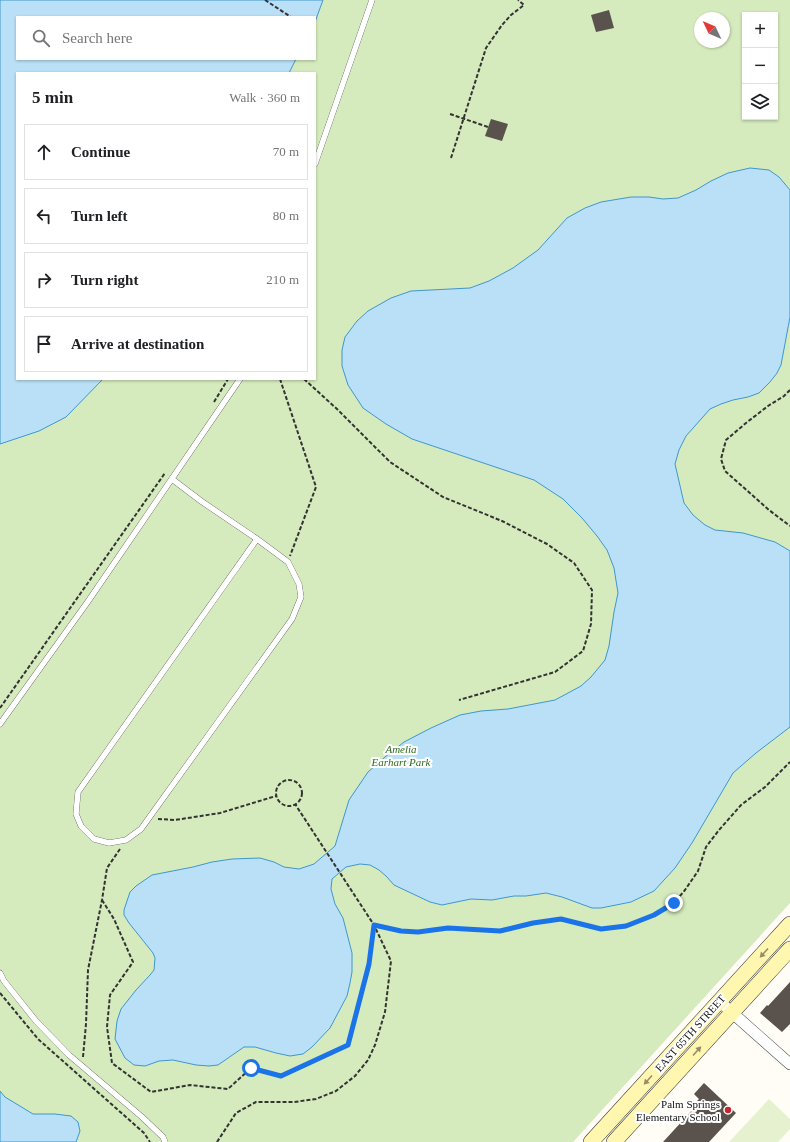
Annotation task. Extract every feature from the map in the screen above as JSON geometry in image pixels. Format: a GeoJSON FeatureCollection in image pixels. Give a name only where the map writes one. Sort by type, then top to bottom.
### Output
{"type":"FeatureCollection","features":[{"type":"Feature","properties":{"kind":"main road","name":"EAST 65TH STREET"},"geometry":{"type":"LineString","coordinates":[[591,1142],[790,924]]}},
{"type":"Feature","properties":{"kind":"main road","name":"EAST 65TH STREET"},"geometry":{"type":"LineString","coordinates":[[614,1142],[790,949]]}},
{"type":"Feature","properties":{"kind":"street"},"geometry":{"type":"LineString","coordinates":[[719,1002],[790,1064]]}},
{"type":"Feature","properties":{"kind":"lane"},"geometry":{"type":"LineString","coordinates":[[316,161],[372,0]]}},
{"type":"Feature","properties":{"kind":"lane"},"geometry":{"type":"LineString","coordinates":[[0,724],[89,600],[239,380]]}},
{"type":"Feature","properties":{"kind":"lane"},"geometry":{"type":"LineString","coordinates":[[172,478],[201,501],[257,539],[288,562],[299,584],[301,597],[292,619],[141,829],[126,840],[109,843],[94,839],[81,826],[76,814],[78,792],[257,539]]}},
{"type":"Feature","properties":{"kind":"lane"},"geometry":{"type":"LineString","coordinates":[[0,974],[36,1021],[69,1055],[142,1117],[163,1137],[165,1142]]}},
{"type":"Feature","properties":{"kind":"path"},"geometry":{"type":"LineString","coordinates":[[265,0],[289,16]]}},
{"type":"Feature","properties":{"kind":"path"},"geometry":{"type":"LineString","coordinates":[[451,158],[480,71],[486,48],[510,15],[524,5],[518,0]]}},
{"type":"Feature","properties":{"kind":"path"},"geometry":{"type":"LineString","coordinates":[[450,114],[488,127]]}},
{"type":"Feature","properties":{"kind":"path"},"geometry":{"type":"LineString","coordinates":[[212,406],[227,380]]}},
{"type":"Feature","properties":{"kind":"path"},"geometry":{"type":"LineString","coordinates":[[280,380],[316,487],[288,562]]}},
{"type":"Feature","properties":{"kind":"path"},"geometry":{"type":"LineString","coordinates":[[305,380],[337,409],[390,462],[443,497],[502,521],[547,544],[574,563],[592,590],[591,624],[583,651],[555,672],[459,700]]}},
{"type":"Feature","properties":{"kind":"path"},"geometry":{"type":"LineString","coordinates":[[790,390],[726,440],[721,459],[725,470],[790,526]]}},
{"type":"Feature","properties":{"kind":"path"},"geometry":{"type":"LineString","coordinates":[[0,708],[167,470]]}},
{"type":"Feature","properties":{"kind":"path"},"geometry":{"type":"LineString","coordinates":[[374,925],[401,931],[418,932],[448,928],[500,931],[533,923],[561,919],[601,929],[626,926],[654,915],[674,903],[698,871],[706,847],[719,830],[740,805],[765,787],[790,762]]}},
{"type":"Feature","properties":{"kind":"path"},"geometry":{"type":"LineString","coordinates":[[284,780],[294,780],[301,787],[302,792],[299,801],[291,806],[281,804],[276,796],[277,786],[284,780]]}},
{"type":"Feature","properties":{"kind":"path"},"geometry":{"type":"LineString","coordinates":[[149,818],[175,820],[220,813],[276,796]]}},
{"type":"Feature","properties":{"kind":"path"},"geometry":{"type":"LineString","coordinates":[[217,1142],[236,1112],[256,1102],[294,1102],[316,1099],[336,1091],[354,1076],[368,1060],[375,1045],[385,1012],[391,961],[374,925],[295,804]]}},
{"type":"Feature","properties":{"kind":"path"},"geometry":{"type":"LineString","coordinates":[[81,1066],[86,1024],[88,970],[107,868],[126,840]]}},
{"type":"Feature","properties":{"kind":"path"},"geometry":{"type":"LineString","coordinates":[[102,900],[114,919],[133,962],[110,995],[107,1028],[112,1063],[151,1092],[190,1085],[228,1089],[251,1068],[281,1076],[348,1045],[369,964],[374,925]]}},
{"type":"Feature","properties":{"kind":"green space","name":"Amelia Earhart Park"},"geometry":{"type":"Polygon","coordinates":[[[0,0],[790,0],[790,903],[573,1142],[0,1142],[0,0]]]}},
{"type":"Feature","properties":{"kind":"green space"},"geometry":{"type":"Polygon","coordinates":[[[769,1099],[790,1119],[790,1129],[778,1142],[729,1142],[769,1099]]]}},
{"type":"Feature","properties":{"kind":"water"},"geometry":{"type":"Polygon","coordinates":[[[0,0],[323,0],[316,19],[316,16],[16,16],[16,60],[296,60],[290,72],[16,72],[16,380],[102,380],[66,417],[39,431],[0,444],[0,0]]]}},
{"type":"Feature","properties":{"kind":"water"},"geometry":{"type":"Polygon","coordinates":[[[750,168],[769,170],[779,177],[790,190],[790,317],[781,365],[770,382],[759,393],[733,400],[710,409],[686,436],[679,450],[675,464],[684,503],[693,515],[705,525],[715,530],[743,533],[775,542],[790,551],[790,727],[733,773],[692,843],[675,868],[654,891],[631,902],[601,908],[592,908],[546,893],[492,900],[471,899],[442,905],[430,902],[394,885],[379,870],[370,865],[360,864],[346,867],[332,879],[331,889],[335,904],[343,918],[352,953],[352,972],[350,983],[347,996],[330,1028],[312,1047],[303,1054],[290,1056],[255,1047],[244,1047],[218,1065],[209,1066],[173,1060],[159,1061],[145,1066],[134,1065],[125,1058],[115,1039],[117,1021],[121,1009],[154,970],[155,958],[153,953],[124,915],[124,910],[130,892],[136,886],[152,875],[232,859],[260,858],[284,867],[299,869],[314,864],[335,846],[349,800],[368,772],[404,742],[460,715],[481,711],[508,709],[555,700],[581,686],[591,677],[605,660],[609,646],[618,593],[614,568],[607,550],[597,536],[563,499],[534,480],[412,439],[386,424],[363,408],[348,385],[342,366],[342,350],[345,337],[357,321],[368,311],[391,298],[411,291],[470,288],[489,281],[513,268],[538,250],[567,218],[585,208],[601,202],[631,197],[663,199],[678,198],[728,173],[750,168]]]}},
{"type":"Feature","properties":{"kind":"water"},"geometry":{"type":"Polygon","coordinates":[[[0,1091],[5,1097],[33,1114],[71,1116],[78,1122],[80,1131],[76,1142],[0,1142],[0,1091]]]}},
{"type":"Feature","properties":{"kind":"building"},"geometry":{"type":"Polygon","coordinates":[[[609,10],[614,28],[596,32],[591,15],[609,10]]]}},
{"type":"Feature","properties":{"kind":"building"},"geometry":{"type":"Polygon","coordinates":[[[491,119],[508,124],[502,141],[485,136],[491,119]]]}},
{"type":"Feature","properties":{"kind":"building"},"geometry":{"type":"Polygon","coordinates":[[[790,982],[790,1024],[782,1032],[760,1013],[790,982]]]}},
{"type":"Feature","properties":{"kind":"building"},"geometry":{"type":"Polygon","coordinates":[[[704,1083],[736,1113],[709,1142],[663,1142],[695,1107],[693,1105],[699,1099],[694,1094],[704,1083]]]}},
{"type":"Feature","properties":{"kind":"place","name":"Palm Springs Elementary School"},"geometry":{"type":"Point","coordinates":[728,1110]}},
{"type":"Feature","properties":{"kind":"route"},"geometry":{"type":"LineString","coordinates":[[251,1068],[281,1076],[348,1045],[369,964],[374,925],[401,931],[418,932],[448,928],[500,931],[533,923],[561,919],[601,929],[626,926],[654,915],[674,903]]}}]}
